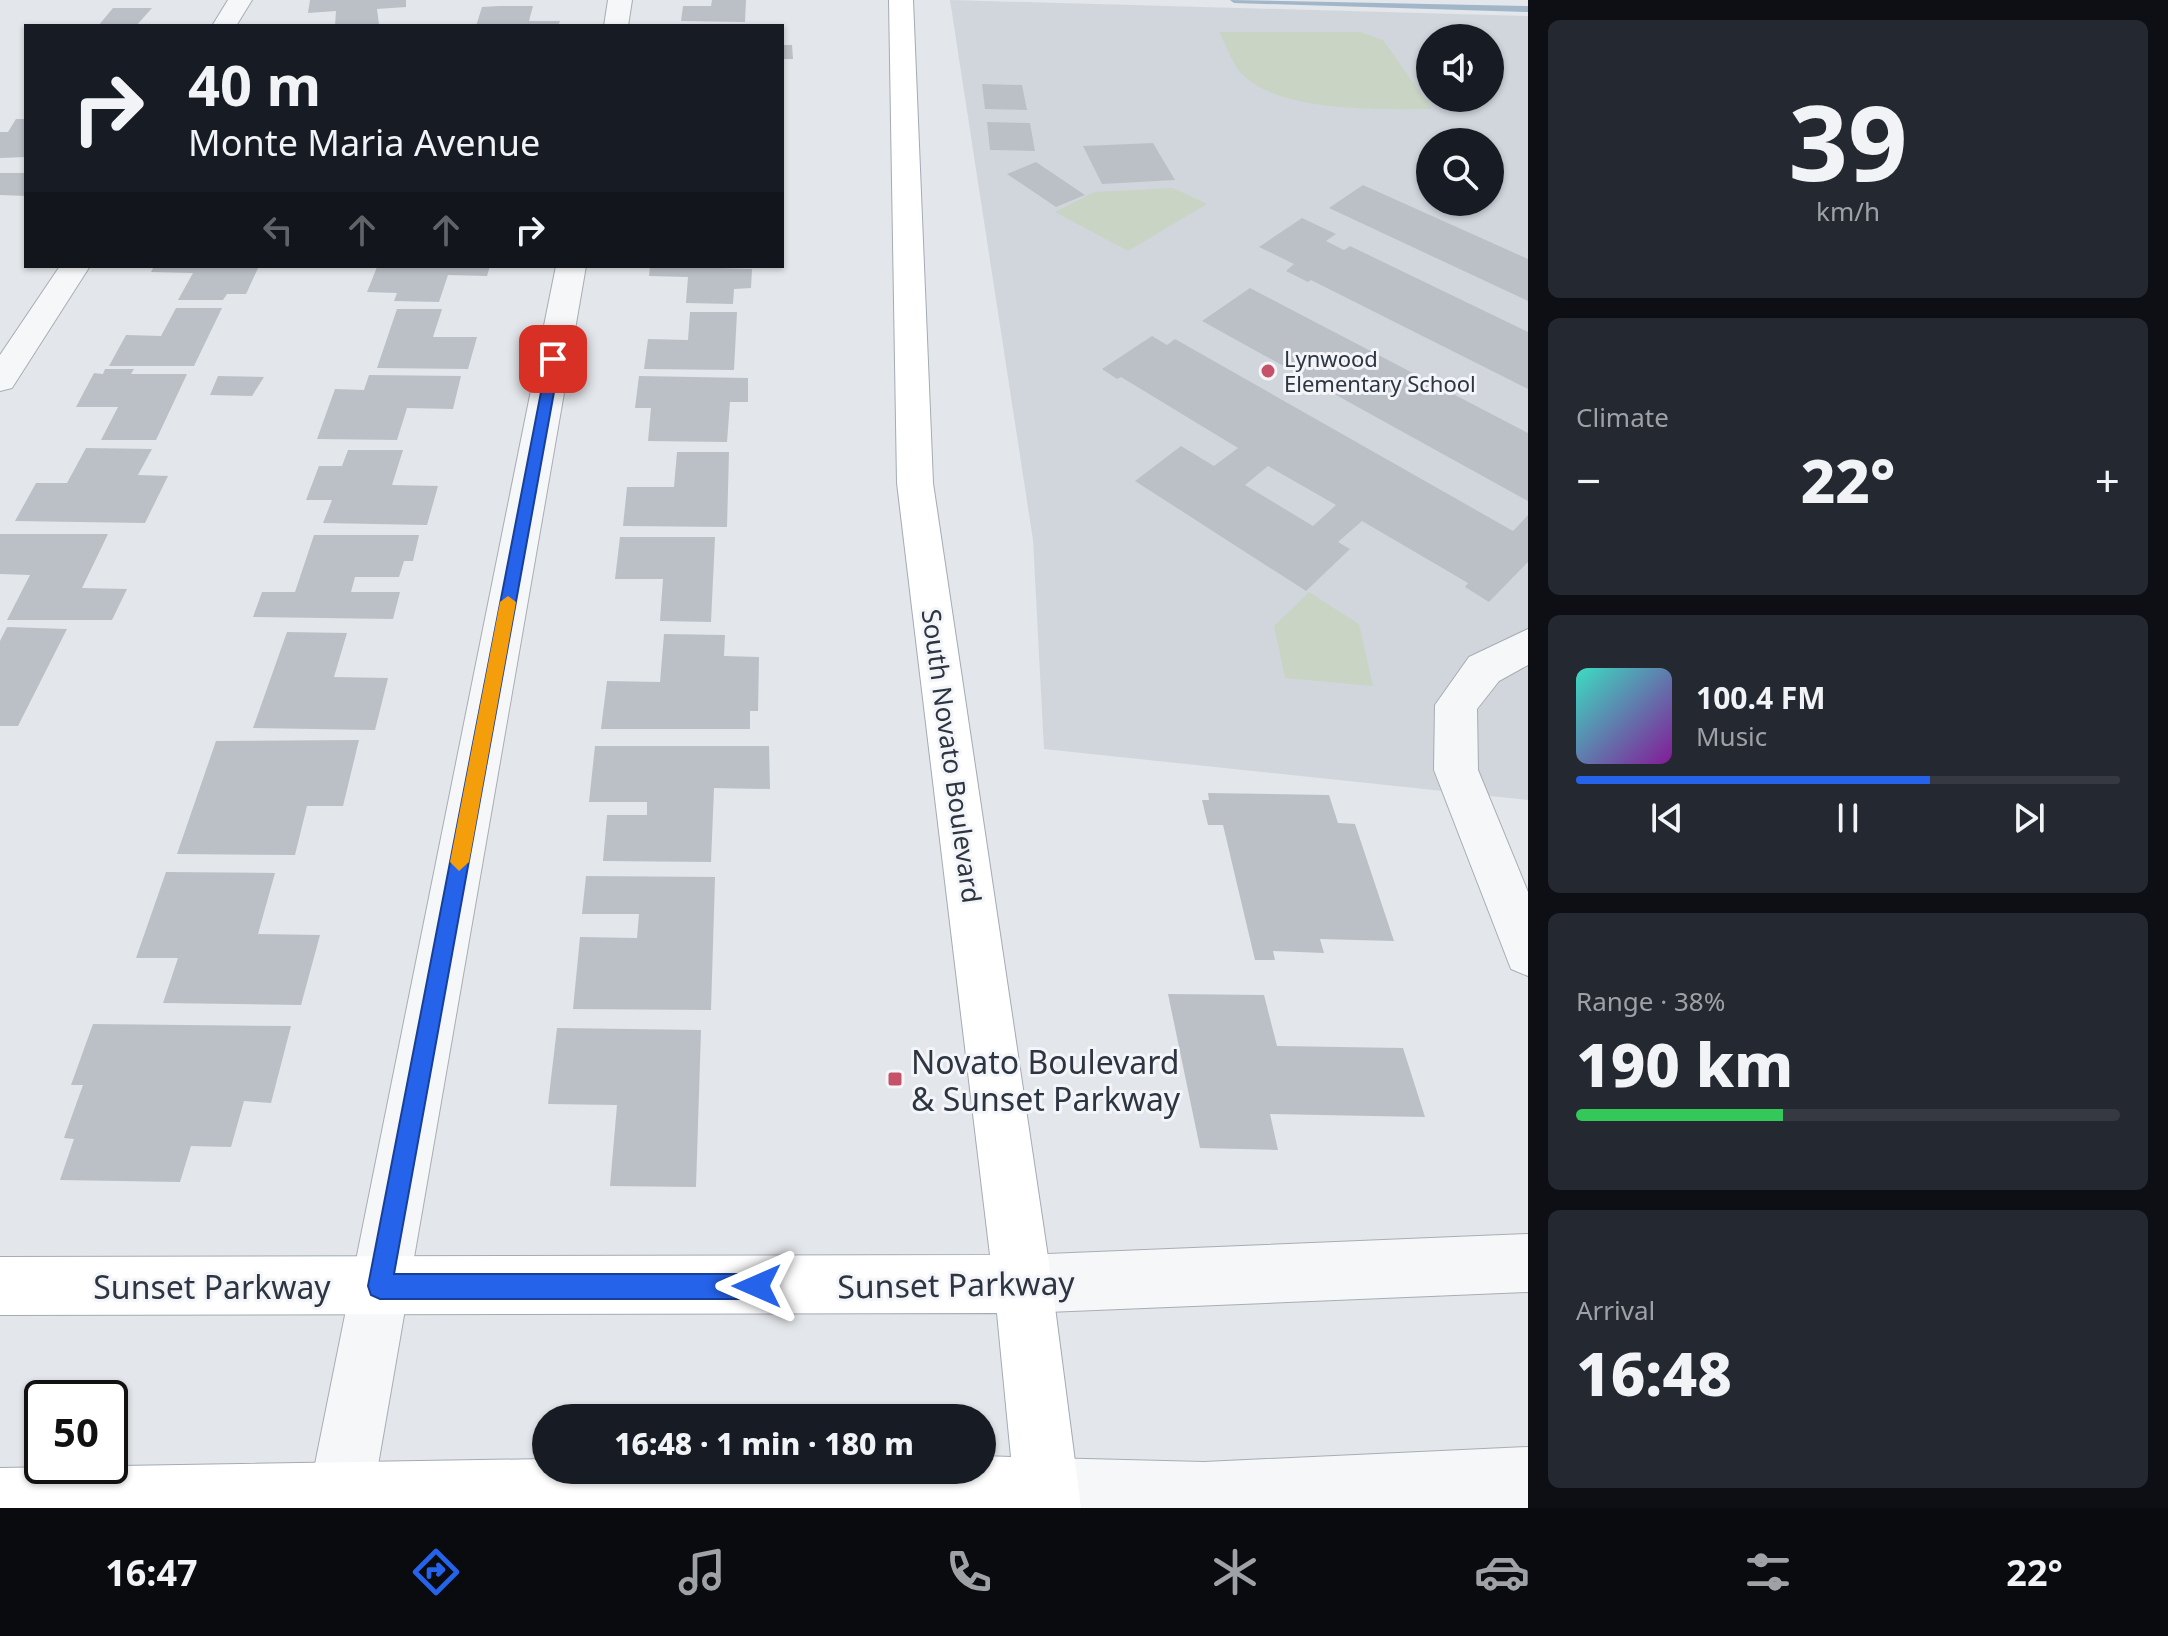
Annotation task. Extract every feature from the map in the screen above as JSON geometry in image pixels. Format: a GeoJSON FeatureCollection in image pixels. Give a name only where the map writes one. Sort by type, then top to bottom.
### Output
{"type":"FeatureCollection","features":[{"type":"Feature","properties":{"kind":"main road","name":"South Novato Boulevard"},"geometry":{"type":"LineString","coordinates":[[901,0],[915,483],[1023,1284],[1048,1499]]}},
{"type":"Feature","properties":{"kind":"main road","name":"Sunset Parkway"},"geometry":{"type":"LineString","coordinates":[[0,1286],[1023,1284]]}},
{"type":"Feature","properties":{"kind":"main road"},"geometry":{"type":"LineString","coordinates":[[0,1500],[890,1486],[1048,1499]]}},
{"type":"Feature","properties":{"kind":"street"},"geometry":{"type":"LineString","coordinates":[[225,24],[240,0]]}},
{"type":"Feature","properties":{"kind":"street"},"geometry":{"type":"LineString","coordinates":[[616,24],[620,0]]}},
{"type":"Feature","properties":{"kind":"street"},"geometry":{"type":"LineString","coordinates":[[0,380],[74,268]]}},
{"type":"Feature","properties":{"kind":"street"},"geometry":{"type":"LineString","coordinates":[[341,1494],[571,268]]}},
{"type":"Feature","properties":{"kind":"street"},"geometry":{"type":"LineString","coordinates":[[0,317],[43,317]]}},
{"type":"Feature","properties":{"kind":"street"},"geometry":{"type":"LineString","coordinates":[[1528,645],[1484,669],[1456,705],[1456,770],[1528,952]]}},
{"type":"Feature","properties":{"kind":"street","name":"Sunset Parkway"},"geometry":{"type":"LineString","coordinates":[[1023,1284],[1156,1281],[1528,1263]]}},
{"type":"Feature","properties":{"kind":"street"},"geometry":{"type":"LineString","coordinates":[[1048,1499],[1528,1479]]}},
{"type":"Feature","properties":{"kind":"shaded area","name":"Lynwood Elementary School"},"geometry":{"type":"Polygon","coordinates":[[[950,0],[1528,16],[1528,800],[1044,749],[1033,540],[950,0]]]}},
{"type":"Feature","properties":{"kind":"green space"},"geometry":{"type":"Polygon","coordinates":[[[1219,32],[1360,32],[1383,40],[1416,86],[1416,109],[1358,108],[1303,102],[1256,85],[1233,62],[1219,32]]]}},
{"type":"Feature","properties":{"kind":"green space"},"geometry":{"type":"Polygon","coordinates":[[[1173,188],[1207,204],[1128,251],[1055,212],[1094,192],[1173,188]]]}},
{"type":"Feature","properties":{"kind":"green space"},"geometry":{"type":"Polygon","coordinates":[[[1309,592],[1359,624],[1373,686],[1285,678],[1274,626],[1309,592]]]}},
{"type":"Feature","properties":{"kind":"building"},"geometry":{"type":"Polygon","coordinates":[[[310,0],[406,0],[406,7],[377,9],[379,24],[335,24],[336,11],[308,13],[310,0]]]}},
{"type":"Feature","properties":{"kind":"building"},"geometry":{"type":"Polygon","coordinates":[[[712,0],[746,0],[745,22],[681,21],[683,6],[711,6],[712,0]]]}},
{"type":"Feature","properties":{"kind":"building"},"geometry":{"type":"Polygon","coordinates":[[[533,6],[529,21],[560,21],[559,24],[477,24],[482,7],[533,6]]]}},
{"type":"Feature","properties":{"kind":"building"},"geometry":{"type":"Polygon","coordinates":[[[113,8],[152,8],[138,24],[100,24],[113,8]]]}},
{"type":"Feature","properties":{"kind":"building"},"geometry":{"type":"Polygon","coordinates":[[[784,45],[792,45],[793,59],[784,59],[784,45]]]}},
{"type":"Feature","properties":{"kind":"building"},"geometry":{"type":"Polygon","coordinates":[[[982,84],[1022,85],[1027,110],[985,109],[982,84]]]}},
{"type":"Feature","properties":{"kind":"building"},"geometry":{"type":"Polygon","coordinates":[[[16,119],[24,119],[24,157],[0,158],[0,132],[8,132],[16,119]]]}},
{"type":"Feature","properties":{"kind":"building"},"geometry":{"type":"Polygon","coordinates":[[[987,122],[1030,123],[1035,151],[990,150],[987,122]]]}},
{"type":"Feature","properties":{"kind":"building"},"geometry":{"type":"Polygon","coordinates":[[[1153,143],[1175,180],[1102,184],[1083,146],[1153,143]]]}},
{"type":"Feature","properties":{"kind":"building"},"geometry":{"type":"Polygon","coordinates":[[[1036,162],[1085,195],[1056,207],[1007,174],[1036,162]]]}},
{"type":"Feature","properties":{"kind":"building"},"geometry":{"type":"Polygon","coordinates":[[[0,173],[24,173],[24,196],[0,195],[0,173]]]}},
{"type":"Feature","properties":{"kind":"building"},"geometry":{"type":"Polygon","coordinates":[[[1363,185],[1416,209],[1416,216],[1432,216],[1528,259],[1528,301],[1329,208],[1363,185]]]}},
{"type":"Feature","properties":{"kind":"building"},"geometry":{"type":"Polygon","coordinates":[[[1302,218],[1336,234],[1326,241],[1344,250],[1350,246],[1528,332],[1528,389],[1311,280],[1308,282],[1286,271],[1294,264],[1259,247],[1302,218]]]}},
{"type":"Feature","properties":{"kind":"building"},"geometry":{"type":"Polygon","coordinates":[[[153,268],[258,268],[246,294],[227,294],[223,300],[178,300],[193,273],[151,272],[153,268]]]}},
{"type":"Feature","properties":{"kind":"building"},"geometry":{"type":"Polygon","coordinates":[[[377,268],[489,268],[487,276],[448,275],[439,302],[394,301],[397,293],[367,292],[377,268]]]}},
{"type":"Feature","properties":{"kind":"building"},"geometry":{"type":"Polygon","coordinates":[[[650,268],[752,269],[751,288],[734,289],[733,304],[686,303],[688,277],[649,276],[650,268]]]}},
{"type":"Feature","properties":{"kind":"building"},"geometry":{"type":"Polygon","coordinates":[[[1250,288],[1528,433],[1528,501],[1202,321],[1250,288]]]}},
{"type":"Feature","properties":{"kind":"building"},"geometry":{"type":"Polygon","coordinates":[[[176,308],[222,308],[194,366],[109,366],[126,335],[161,336],[176,308]]]}},
{"type":"Feature","properties":{"kind":"building"},"geometry":{"type":"Polygon","coordinates":[[[397,309],[442,309],[433,337],[477,337],[468,369],[377,368],[397,309]]]}},
{"type":"Feature","properties":{"kind":"building"},"geometry":{"type":"Polygon","coordinates":[[[690,312],[737,312],[734,370],[644,369],[648,339],[688,340],[690,312]]]}},
{"type":"Feature","properties":{"kind":"building"},"geometry":{"type":"Polygon","coordinates":[[[1152,336],[1167,345],[1175,339],[1513,531],[1528,515],[1528,562],[1489,602],[1465,587],[1468,583],[1362,521],[1338,542],[1350,549],[1306,591],[1135,481],[1181,446],[1214,466],[1238,448],[1121,377],[1117,379],[1102,369],[1152,336]],[[1268,466],[1245,485],[1313,526],[1336,505],[1268,466]]]}},
{"type":"Feature","properties":{"kind":"building"},"geometry":{"type":"Polygon","coordinates":[[[105,369],[134,369],[131,374],[187,374],[156,440],[101,440],[118,407],[76,407],[94,373],[103,374],[105,369]]]}},
{"type":"Feature","properties":{"kind":"building"},"geometry":{"type":"Polygon","coordinates":[[[369,375],[461,376],[453,409],[407,408],[397,440],[317,439],[335,389],[364,390],[369,375]]]}},
{"type":"Feature","properties":{"kind":"building"},"geometry":{"type":"Polygon","coordinates":[[[218,376],[264,377],[252,396],[210,395],[218,376]]]}},
{"type":"Feature","properties":{"kind":"building"},"geometry":{"type":"Polygon","coordinates":[[[639,376],[748,378],[748,402],[730,402],[727,442],[648,441],[651,408],[635,408],[639,376]]]}},
{"type":"Feature","properties":{"kind":"building"},"geometry":{"type":"Polygon","coordinates":[[[86,448],[152,449],[138,475],[168,476],[145,523],[15,521],[36,483],[67,483],[86,448]]]}},
{"type":"Feature","properties":{"kind":"building"},"geometry":{"type":"Polygon","coordinates":[[[348,450],[403,450],[392,485],[438,486],[427,525],[323,523],[332,500],[306,500],[319,466],[342,466],[348,450]]]}},
{"type":"Feature","properties":{"kind":"building"},"geometry":{"type":"Polygon","coordinates":[[[677,452],[729,452],[727,527],[623,526],[627,487],[674,487],[677,452]]]}},
{"type":"Feature","properties":{"kind":"building"},"geometry":{"type":"Polygon","coordinates":[[[0,534],[108,534],[82,588],[127,589],[112,620],[7,620],[30,575],[0,574],[0,534]]]}},
{"type":"Feature","properties":{"kind":"building"},"geometry":{"type":"Polygon","coordinates":[[[314,535],[419,535],[413,561],[404,561],[399,577],[355,577],[351,592],[400,592],[393,619],[253,617],[262,592],[295,592],[314,535]]]}},
{"type":"Feature","properties":{"kind":"building"},"geometry":{"type":"Polygon","coordinates":[[[620,537],[715,537],[711,622],[660,621],[663,579],[615,579],[620,537]]]}},
{"type":"Feature","properties":{"kind":"building"},"geometry":{"type":"Polygon","coordinates":[[[7,627],[67,629],[18,726],[0,726],[0,641],[7,627]]]}},
{"type":"Feature","properties":{"kind":"building"},"geometry":{"type":"Polygon","coordinates":[[[287,632],[347,633],[334,677],[388,678],[375,730],[253,728],[287,632]]]}},
{"type":"Feature","properties":{"kind":"building"},"geometry":{"type":"Polygon","coordinates":[[[664,634],[725,635],[724,656],[759,657],[758,711],[750,711],[750,729],[601,729],[607,681],[660,682],[664,634]]]}},
{"type":"Feature","properties":{"kind":"building"},"geometry":{"type":"Polygon","coordinates":[[[359,740],[343,806],[307,806],[295,855],[177,854],[216,741],[359,740]]]}},
{"type":"Feature","properties":{"kind":"building"},"geometry":{"type":"Polygon","coordinates":[[[595,746],[769,746],[770,789],[714,788],[711,862],[603,861],[607,815],[647,815],[647,802],[589,802],[595,746]]]}},
{"type":"Feature","properties":{"kind":"building"},"geometry":{"type":"Polygon","coordinates":[[[1208,793],[1329,795],[1338,823],[1355,824],[1394,941],[1320,939],[1324,953],[1273,951],[1275,960],[1255,960],[1223,825],[1208,825],[1202,800],[1209,800],[1208,793]]]}},
{"type":"Feature","properties":{"kind":"building"},"geometry":{"type":"Polygon","coordinates":[[[166,872],[275,873],[258,934],[320,935],[301,1005],[163,1003],[178,958],[136,958],[166,872]]]}},
{"type":"Feature","properties":{"kind":"building"},"geometry":{"type":"Polygon","coordinates":[[[586,876],[715,877],[711,1010],[573,1009],[580,937],[637,938],[639,914],[582,914],[586,876]]]}},
{"type":"Feature","properties":{"kind":"building"},"geometry":{"type":"Polygon","coordinates":[[[1168,994],[1264,995],[1277,1046],[1403,1048],[1425,1117],[1270,1114],[1278,1150],[1200,1148],[1168,994]]]}},
{"type":"Feature","properties":{"kind":"building"},"geometry":{"type":"Polygon","coordinates":[[[93,1024],[291,1026],[271,1103],[244,1101],[231,1147],[191,1146],[180,1182],[60,1180],[74,1139],[64,1138],[83,1085],[71,1085],[93,1024]]]}},
{"type":"Feature","properties":{"kind":"building"},"geometry":{"type":"Polygon","coordinates":[[[557,1028],[701,1030],[696,1187],[610,1186],[617,1105],[548,1104],[557,1028]]]}},
{"type":"Feature","properties":{"kind":"waterway"},"geometry":{"type":"LineString","coordinates":[[1234,0],[1528,9]]}},
{"type":"Feature","properties":{"kind":"slow traffic"},"geometry":{"type":"LineString","coordinates":[[459,862],[508,602]]}},
{"type":"Feature","properties":{"kind":"place","name":"Lynwood Elementary School"},"geometry":{"type":"Point","coordinates":[1268,371]}},
{"type":"Feature","properties":{"kind":"place","name":"Novato Boulevard & Sunset Parkway"},"geometry":{"type":"Point","coordinates":[895,1079]}},
{"type":"Feature","properties":{"kind":"route"},"geometry":{"type":"LineString","coordinates":[[553,359],[380,1286],[757,1286]]}}]}
